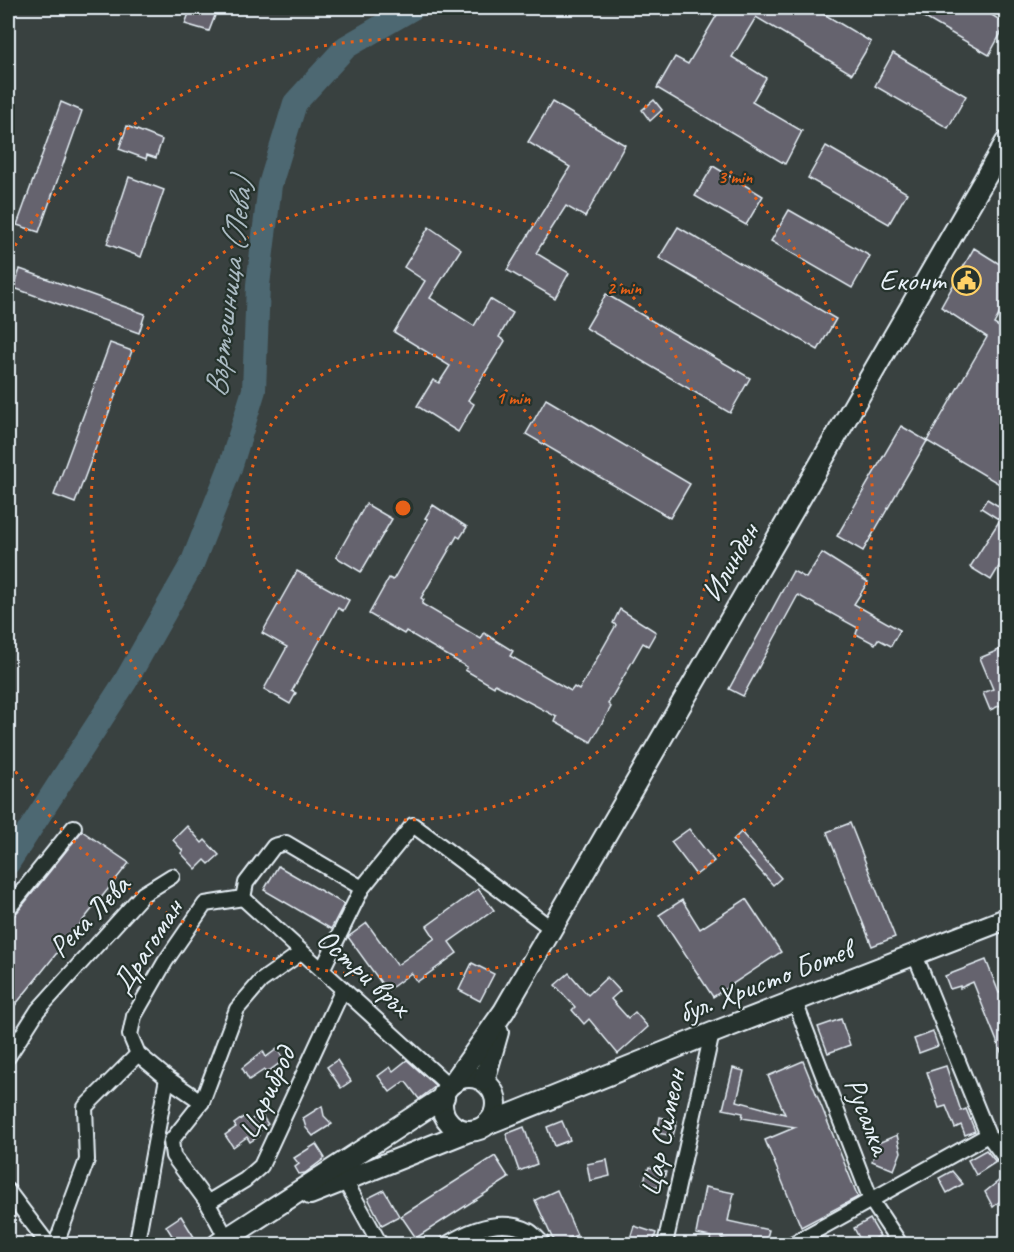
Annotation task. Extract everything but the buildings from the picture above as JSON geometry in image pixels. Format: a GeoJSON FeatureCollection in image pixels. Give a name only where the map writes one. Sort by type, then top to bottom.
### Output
{"type":"FeatureCollection","features":[{"type":"Feature","properties":{"kind":"street","name":"Илинден"},"geometry":{"type":"LineString","coordinates":[[448,1089],[504,1011],[1006,142]]}},
{"type":"Feature","properties":{"kind":"street"},"geometry":{"type":"LineString","coordinates":[[322,970],[362,888],[413,825],[552,929]]}},
{"type":"Feature","properties":{"kind":"street"},"geometry":{"type":"LineString","coordinates":[[8,909],[74,827]]}},
{"type":"Feature","properties":{"kind":"street"},"geometry":{"type":"LineString","coordinates":[[243,898],[246,883],[274,846],[286,843],[362,888]]}},
{"type":"Feature","properties":{"kind":"street","name":"Река Лева"},"geometry":{"type":"LineString","coordinates":[[8,1057],[38,1010],[143,894],[172,876]]}},
{"type":"Feature","properties":{"kind":"street","name":"Остри връх"},"geometry":{"type":"LineString","coordinates":[[243,898],[448,1089]]}},
{"type":"Feature","properties":{"kind":"street","name":"Драгоман"},"geometry":{"type":"LineString","coordinates":[[138,1054],[130,1035],[134,1016],[165,962],[205,904],[243,898]]}},
{"type":"Feature","properties":{"kind":"street","name":"бул. Христо Ботев"},"geometry":{"type":"LineString","coordinates":[[279,1206],[712,1033],[1006,919]]}},
{"type":"Feature","properties":{"kind":"street"},"geometry":{"type":"LineString","coordinates":[[223,1242],[207,1202],[173,1156],[171,1141],[202,1102],[237,1009],[261,981],[302,952]]}},
{"type":"Feature","properties":{"kind":"street"},"geometry":{"type":"LineString","coordinates":[[915,955],[988,1135],[1006,1159]]}},
{"type":"Feature","properties":{"kind":"street","name":"Цариброд"},"geometry":{"type":"LineString","coordinates":[[212,1200],[245,1180],[261,1166],[343,989]]}},
{"type":"Feature","properties":{"kind":"street","name":"Русалка"},"geometry":{"type":"LineString","coordinates":[[795,1002],[871,1200],[900,1245]]}},
{"type":"Feature","properties":{"kind":"street","name":"Илинден"},"geometry":{"type":"LineString","coordinates":[[489,1088],[504,1011]]}},
{"type":"Feature","properties":{"kind":"street","name":"Цар Симеон"},"geometry":{"type":"LineString","coordinates":[[669,1244],[712,1033]]}},
{"type":"Feature","properties":{"kind":"street"},"geometry":{"type":"LineString","coordinates":[[56,1245],[87,1160],[85,1107],[138,1054],[202,1102]]}},
{"type":"Feature","properties":{"kind":"street"},"geometry":{"type":"LineString","coordinates":[[468,1077],[477,1078],[489,1088],[495,1111],[478,1128],[457,1128],[448,1120],[443,1109],[448,1089],[468,1077]]}},
{"type":"Feature","properties":{"kind":"street"},"geometry":{"type":"LineString","coordinates":[[139,1245],[138,1236],[167,1078]]}},
{"type":"Feature","properties":{"kind":"street","name":"бул. Христо Ботев"},"geometry":{"type":"LineString","coordinates":[[489,1088],[512,1102],[546,1100]]}},
{"type":"Feature","properties":{"kind":"street","name":"бул. Христо Ботев"},"geometry":{"type":"LineString","coordinates":[[223,1242],[448,1089]]}},
{"type":"Feature","properties":{"kind":"street"},"geometry":{"type":"LineString","coordinates":[[792,1245],[988,1135]]}},
{"type":"Feature","properties":{"kind":"street"},"geometry":{"type":"LineString","coordinates":[[345,1181],[380,1245]]}},
{"type":"Feature","properties":{"kind":"street"},"geometry":{"type":"LineString","coordinates":[[8,1191],[48,1245]]}},
{"type":"Feature","properties":{"kind":"street"},"geometry":{"type":"LineString","coordinates":[[447,1245],[466,1232],[490,1226],[511,1226],[530,1232],[543,1245]]}},
{"type":"Feature","properties":{"kind":"waterway","name":"Въртешница (Лева)"},"geometry":{"type":"LineString","coordinates":[[8,863],[125,682],[192,564],[230,468],[254,390],[258,285],[270,185],[295,103],[346,47],[413,8]]}},
{"type":"Feature","properties":{"kind":"place","name":"Еконт"},"geometry":{"type":"Point","coordinates":[967,280]}}]}
